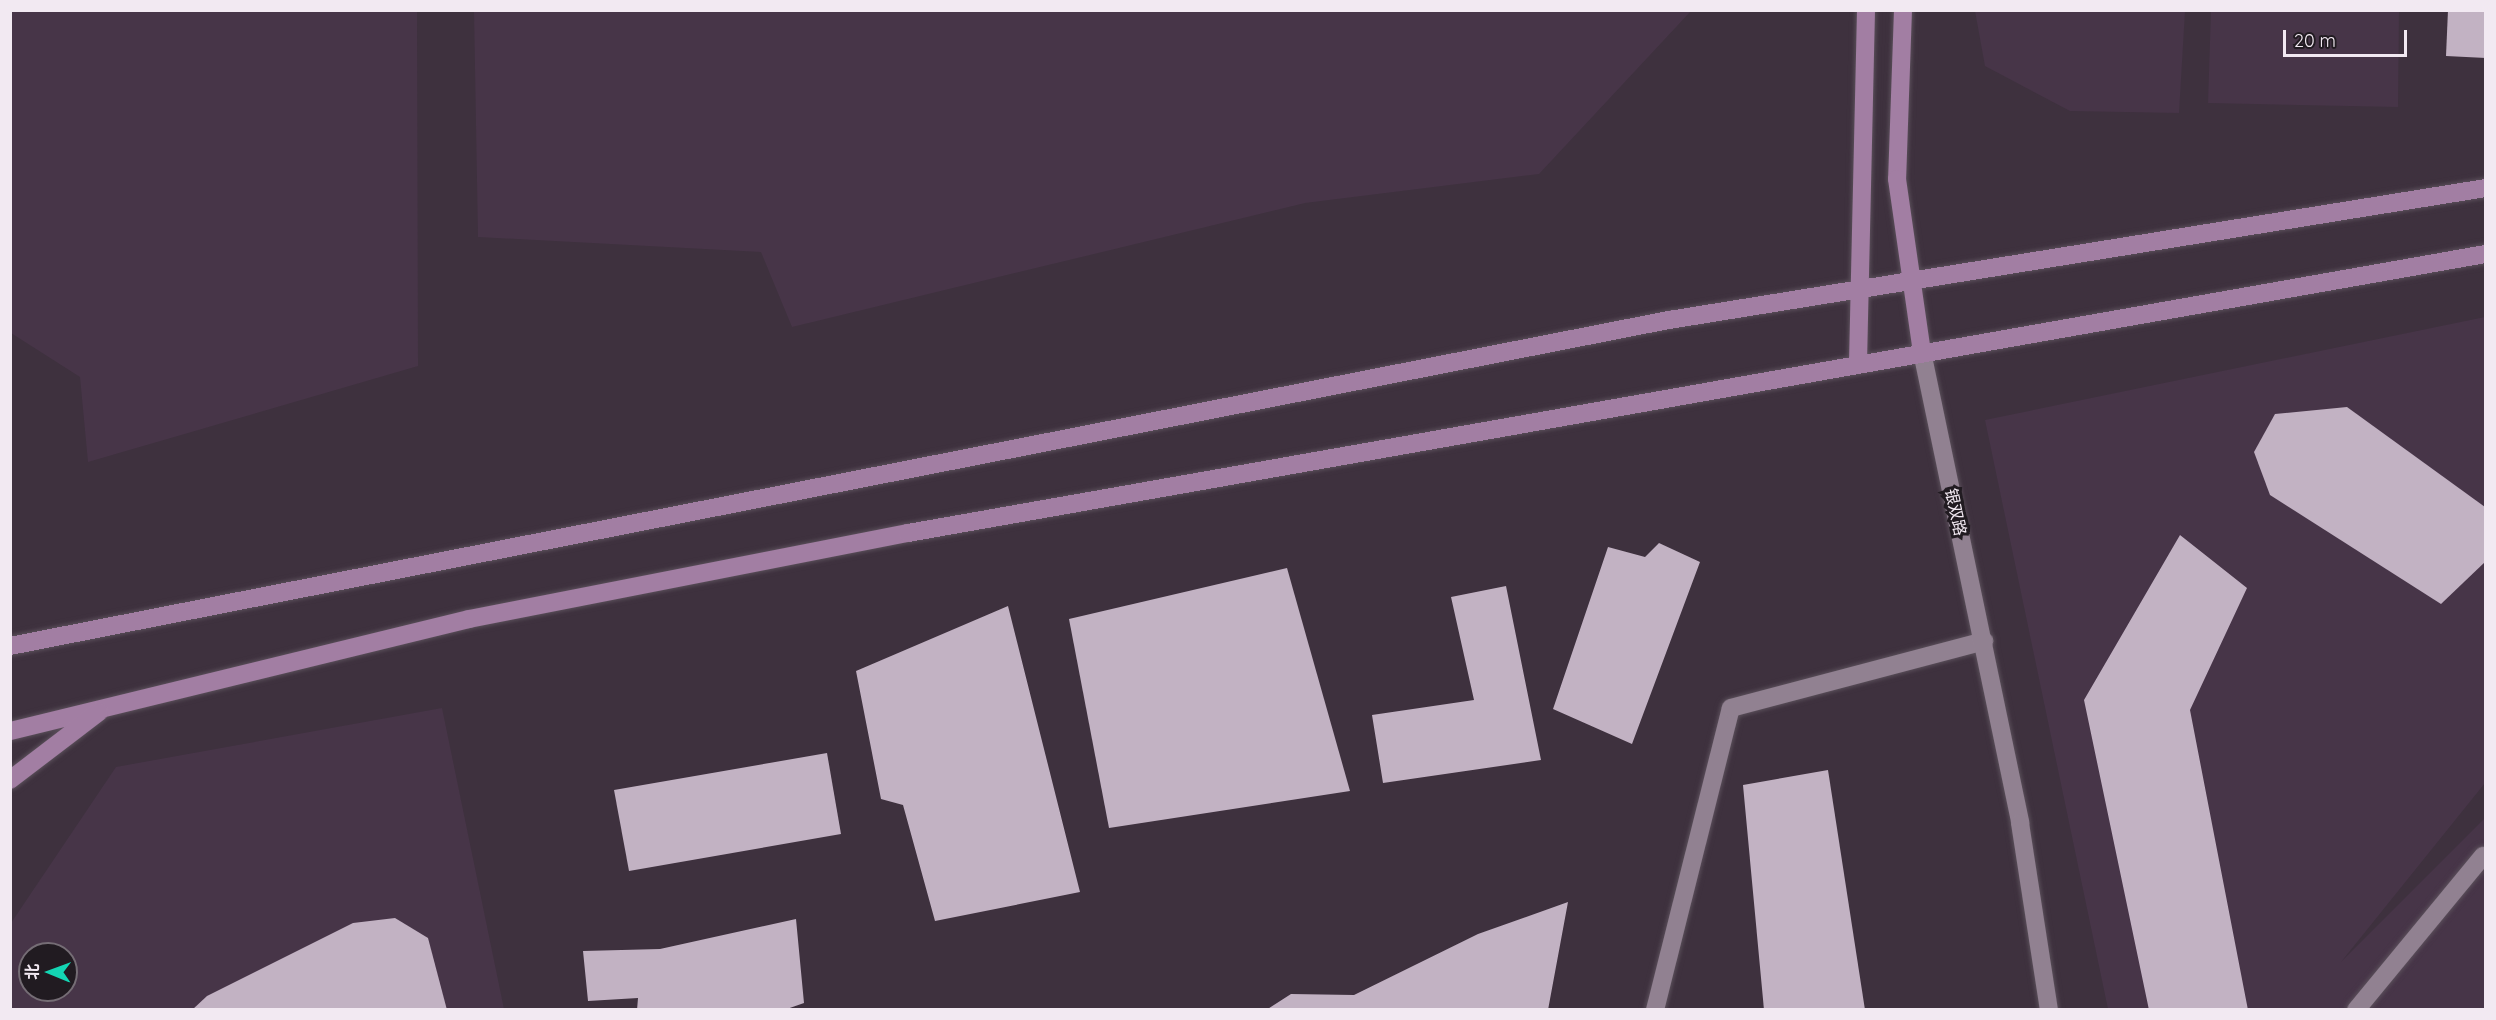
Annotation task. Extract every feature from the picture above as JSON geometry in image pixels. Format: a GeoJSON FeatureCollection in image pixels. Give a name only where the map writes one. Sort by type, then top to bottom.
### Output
{"type":"FeatureCollection","features":[{"type":"Feature","properties":{"kind":"main road"},"geometry":{"type":"LineString","coordinates":[[1858,363],[1866,10]]}},
{"type":"Feature","properties":{"kind":"main road","name":"银双路"},"geometry":{"type":"LineString","coordinates":[[1903,10],[1898,179],[1909,278],[1922,352]]}},
{"type":"Feature","properties":{"kind":"main road"},"geometry":{"type":"LineString","coordinates":[[10,646],[1431,366],[1909,278],[2486,188]]}},
{"type":"Feature","properties":{"kind":"main road"},"geometry":{"type":"LineString","coordinates":[[10,731],[469,619],[908,533],[1858,363],[2486,254]]}},
{"type":"Feature","properties":{"kind":"main road"},"geometry":{"type":"LineString","coordinates":[[10,780],[105,707]]}},
{"type":"Feature","properties":{"kind":"street","name":"银双路"},"geometry":{"type":"LineString","coordinates":[[1922,352],[2020,823],[2049,1010]]}},
{"type":"Feature","properties":{"kind":"street"},"geometry":{"type":"LineString","coordinates":[[1654,1010],[1731,708],[1984,642]]}},
{"type":"Feature","properties":{"kind":"street"},"geometry":{"type":"LineString","coordinates":[[2356,1010],[2485,860]]}},
{"type":"Feature","properties":{"kind":"shaded area"},"geometry":{"type":"Polygon","coordinates":[[[474,10],[1691,11],[1539,174],[1305,203],[792,327],[761,252],[478,237],[474,10]]]}},
{"type":"Feature","properties":{"kind":"shaded area"},"geometry":{"type":"Polygon","coordinates":[[[10,11],[417,11],[418,366],[88,462],[80,377],[11,333],[10,11]]]}},
{"type":"Feature","properties":{"kind":"shaded area"},"geometry":{"type":"Polygon","coordinates":[[[1975,11],[2185,11],[2179,113],[2070,111],[1985,66],[1975,11]]]}},
{"type":"Feature","properties":{"kind":"shaded area"},"geometry":{"type":"Polygon","coordinates":[[[2211,11],[2399,11],[2398,107],[2208,103],[2211,11]]]}},
{"type":"Feature","properties":{"kind":"shaded area"},"geometry":{"type":"Polygon","coordinates":[[[2485,317],[2485,783],[2341,962],[2485,818],[2485,1009],[2108,1009],[1985,420],[2485,317]]]}},
{"type":"Feature","properties":{"kind":"shaded area"},"geometry":{"type":"Polygon","coordinates":[[[442,708],[504,1009],[11,1010],[11,923],[116,767],[442,708]]]}},
{"type":"Feature","properties":{"kind":"building"},"geometry":{"type":"Polygon","coordinates":[[[2448,10],[2486,10],[2486,58],[2446,56],[2448,10]]]}},
{"type":"Feature","properties":{"kind":"building"},"geometry":{"type":"Polygon","coordinates":[[[2347,407],[2485,507],[2486,561],[2441,604],[2270,495],[2254,452],[2275,414],[2347,407]]]}},
{"type":"Feature","properties":{"kind":"building"},"geometry":{"type":"Polygon","coordinates":[[[2180,535],[2247,588],[2190,710],[2248,1010],[2149,1010],[2084,700],[2180,535]]]}},
{"type":"Feature","properties":{"kind":"building"},"geometry":{"type":"Polygon","coordinates":[[[1659,543],[1700,562],[1632,744],[1553,709],[1608,547],[1645,557],[1659,543]]]}},
{"type":"Feature","properties":{"kind":"building"},"geometry":{"type":"Polygon","coordinates":[[[1287,568],[1350,791],[1109,828],[1069,619],[1287,568]]]}},
{"type":"Feature","properties":{"kind":"building"},"geometry":{"type":"Polygon","coordinates":[[[1506,586],[1541,760],[1383,783],[1372,715],[1474,700],[1451,597],[1506,586]]]}},
{"type":"Feature","properties":{"kind":"building"},"geometry":{"type":"Polygon","coordinates":[[[1008,606],[1080,892],[935,921],[903,805],[881,799],[856,671],[1008,606]]]}},
{"type":"Feature","properties":{"kind":"building"},"geometry":{"type":"Polygon","coordinates":[[[827,753],[841,834],[629,871],[614,790],[827,753]]]}},
{"type":"Feature","properties":{"kind":"building"},"geometry":{"type":"Polygon","coordinates":[[[1828,770],[1865,1010],[1764,1010],[1743,785],[1828,770]]]}},
{"type":"Feature","properties":{"kind":"building"},"geometry":{"type":"Polygon","coordinates":[[[1568,902],[1548,1010],[1266,1010],[1291,994],[1354,995],[1478,934],[1568,902]]]}},
{"type":"Feature","properties":{"kind":"building"},"geometry":{"type":"Polygon","coordinates":[[[395,918],[428,938],[447,1010],[192,1010],[207,996],[353,923],[395,918]]]}},
{"type":"Feature","properties":{"kind":"building"},"geometry":{"type":"Polygon","coordinates":[[[796,919],[804,1003],[784,1010],[637,1010],[638,998],[588,1001],[583,951],[660,949],[796,919]]]}}]}
